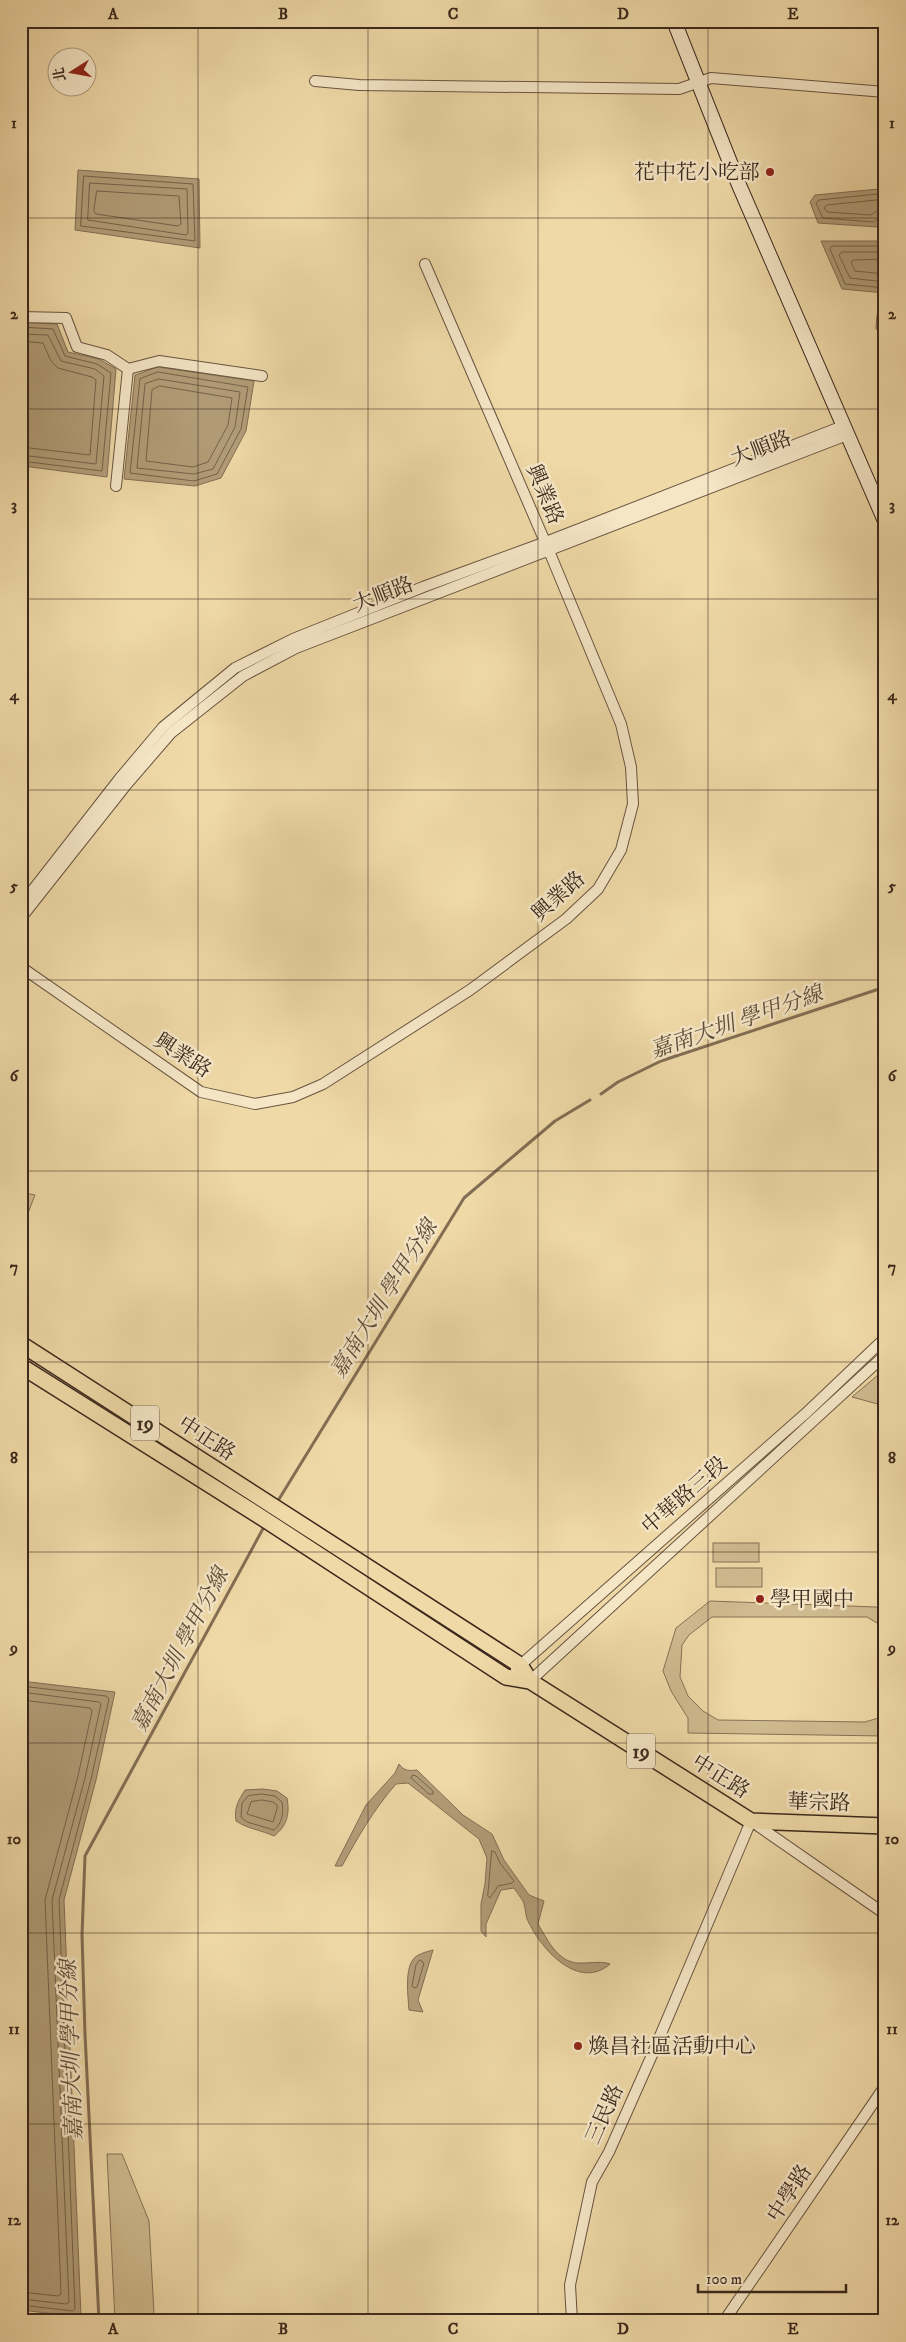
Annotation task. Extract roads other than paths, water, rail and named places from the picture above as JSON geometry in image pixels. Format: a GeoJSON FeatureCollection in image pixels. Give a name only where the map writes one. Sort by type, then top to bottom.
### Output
{"type":"FeatureCollection","features":[{"type":"Feature","properties":{"kind":"main road"},"geometry":{"type":"LineString","coordinates":[[674,21],[699,80],[739,185],[885,521]]}},
{"type":"Feature","properties":{"kind":"main road","name":"中正路"},"geometry":{"type":"LineString","coordinates":[[21,1344],[268,1503],[274,1520],[506,1677]]}},
{"type":"Feature","properties":{"kind":"main road","name":"中正路"},"geometry":{"type":"LineString","coordinates":[[21,1366],[274,1520],[520,1665]]}},
{"type":"Feature","properties":{"kind":"main road","name":"19"},"geometry":{"type":"LineString","coordinates":[[520,1665],[530,1681]]}},
{"type":"Feature","properties":{"kind":"main road","name":"19"},"geometry":{"type":"LineString","coordinates":[[506,1677],[530,1681]]}},
{"type":"Feature","properties":{"kind":"main road","name":"中正路"},"geometry":{"type":"LineString","coordinates":[[530,1681],[752,1821]]}},
{"type":"Feature","properties":{"kind":"main road","name":"華宗路"},"geometry":{"type":"LineString","coordinates":[[752,1821],[885,1826]]}},
{"type":"Feature","properties":{"kind":"street"},"geometry":{"type":"LineString","coordinates":[[314,81],[358,85],[679,89],[699,80],[711,78],[885,92]]}},
{"type":"Feature","properties":{"kind":"street","name":"興業路"},"geometry":{"type":"LineString","coordinates":[[21,967],[201,1092],[254,1104],[294,1097],[323,1084],[470,990],[566,918],[598,889],[621,850],[633,804],[631,767],[621,724],[548,547],[425,264]]}},
{"type":"Feature","properties":{"kind":"street"},"geometry":{"type":"LineString","coordinates":[[21,317],[66,318],[77,347],[107,355],[128,369],[159,361],[262,376]]}},
{"type":"Feature","properties":{"kind":"street"},"geometry":{"type":"LineString","coordinates":[[116,486],[128,369]]}},
{"type":"Feature","properties":{"kind":"street","name":"大順路"},"geometry":{"type":"LineString","coordinates":[[21,918],[127,784],[171,733],[243,676],[296,648],[845,431]]}},
{"type":"Feature","properties":{"kind":"street","name":"大順路"},"geometry":{"type":"LineString","coordinates":[[21,905],[120,778],[164,727],[235,668],[293,639],[423,587],[548,547]]}},
{"type":"Feature","properties":{"kind":"street","name":"中華路三段"},"geometry":{"type":"LineString","coordinates":[[506,1677],[805,1414],[885,1338]]}},
{"type":"Feature","properties":{"kind":"street","name":"中華路三段"},"geometry":{"type":"LineString","coordinates":[[530,1681],[885,1355]]}},
{"type":"Feature","properties":{"kind":"street","name":"中正路"},"geometry":{"type":"LineString","coordinates":[[752,1821],[885,1914]]}},
{"type":"Feature","properties":{"kind":"street","name":"三民路"},"geometry":{"type":"LineString","coordinates":[[572,2321],[570,2285],[592,2182],[652,2055],[752,1821]]}},
{"type":"Feature","properties":{"kind":"street","name":"中學路"},"geometry":{"type":"LineString","coordinates":[[724,2321],[885,2086]]}},
{"type":"Feature","properties":{"kind":"water"},"geometry":{"type":"Polygon","coordinates":[[[78,170],[199,179],[200,248],[75,230],[78,170]]]}},
{"type":"Feature","properties":{"kind":"water"},"geometry":{"type":"Polygon","coordinates":[[[879,189],[885,192],[885,218],[877,227],[818,223],[810,202],[815,195],[879,189]]]}},
{"type":"Feature","properties":{"kind":"water"},"geometry":{"type":"Polygon","coordinates":[[[821,241],[885,241],[885,293],[842,289],[821,241]]]}},
{"type":"Feature","properties":{"kind":"water"},"geometry":{"type":"Polygon","coordinates":[[[877,315],[885,315],[885,345],[876,328],[877,315]]]}},
{"type":"Feature","properties":{"kind":"water"},"geometry":{"type":"Polygon","coordinates":[[[21,322],[57,324],[68,352],[99,359],[116,369],[107,477],[23,466],[21,322]]]}},
{"type":"Feature","properties":{"kind":"water"},"geometry":{"type":"Polygon","coordinates":[[[158,367],[254,381],[246,431],[221,478],[195,486],[124,479],[135,375],[158,367]]]}},
{"type":"Feature","properties":{"kind":"water"},"geometry":{"type":"Polygon","coordinates":[[[21,1681],[115,1692],[96,1780],[64,1900],[81,2317],[21,2310],[21,1681]]]}},
{"type":"Feature","properties":{"kind":"water"},"geometry":{"type":"Polygon","coordinates":[[[399,1764],[407,1770],[417,1770],[463,1815],[492,1834],[504,1860],[529,1895],[544,1901],[538,1924],[551,1945],[561,1956],[575,1963],[600,1962],[610,1964],[598,1971],[586,1973],[574,1970],[563,1964],[552,1955],[535,1934],[528,1921],[523,1901],[514,1888],[501,1890],[486,1924],[486,1937],[481,1931],[481,1904],[487,1858],[479,1839],[408,1783],[396,1784],[373,1813],[342,1866],[335,1866],[366,1805],[395,1773],[399,1764]]]}},
{"type":"Feature","properties":{"kind":"water"},"geometry":{"type":"Polygon","coordinates":[[[263,1789],[277,1791],[287,1798],[288,1809],[285,1824],[274,1836],[236,1821],[237,1805],[245,1790],[263,1789]]]}},
{"type":"Feature","properties":{"kind":"water"},"geometry":{"type":"Polygon","coordinates":[[[433,1950],[418,2000],[423,2012],[409,2010],[407,1985],[408,1971],[412,1961],[421,1954],[433,1950]]]}},
{"type":"Feature","properties":{"kind":"waterway","name":"嘉南大圳 學甲分線"},"geometry":{"type":"LineString","coordinates":[[601,1094],[618,1082],[661,1061],[885,987]]}},
{"type":"Feature","properties":{"kind":"waterway","name":"嘉南大圳 學甲分線"},"geometry":{"type":"LineString","coordinates":[[276,1504],[464,1198],[555,1121],[590,1100]]}},
{"type":"Feature","properties":{"kind":"waterway","name":"嘉南大圳 學甲分線"},"geometry":{"type":"LineString","coordinates":[[99,2321],[82,1935],[85,1856],[265,1525]]}},
{"type":"Feature","properties":{"kind":"place","name":"花中花小吃部"},"geometry":{"type":"Point","coordinates":[770,172]}},
{"type":"Feature","properties":{"kind":"place","name":"學甲國中"},"geometry":{"type":"Point","coordinates":[760,1599]}},
{"type":"Feature","properties":{"kind":"place","name":"煥昌社區活動中心"},"geometry":{"type":"Point","coordinates":[578,2046]}}]}
